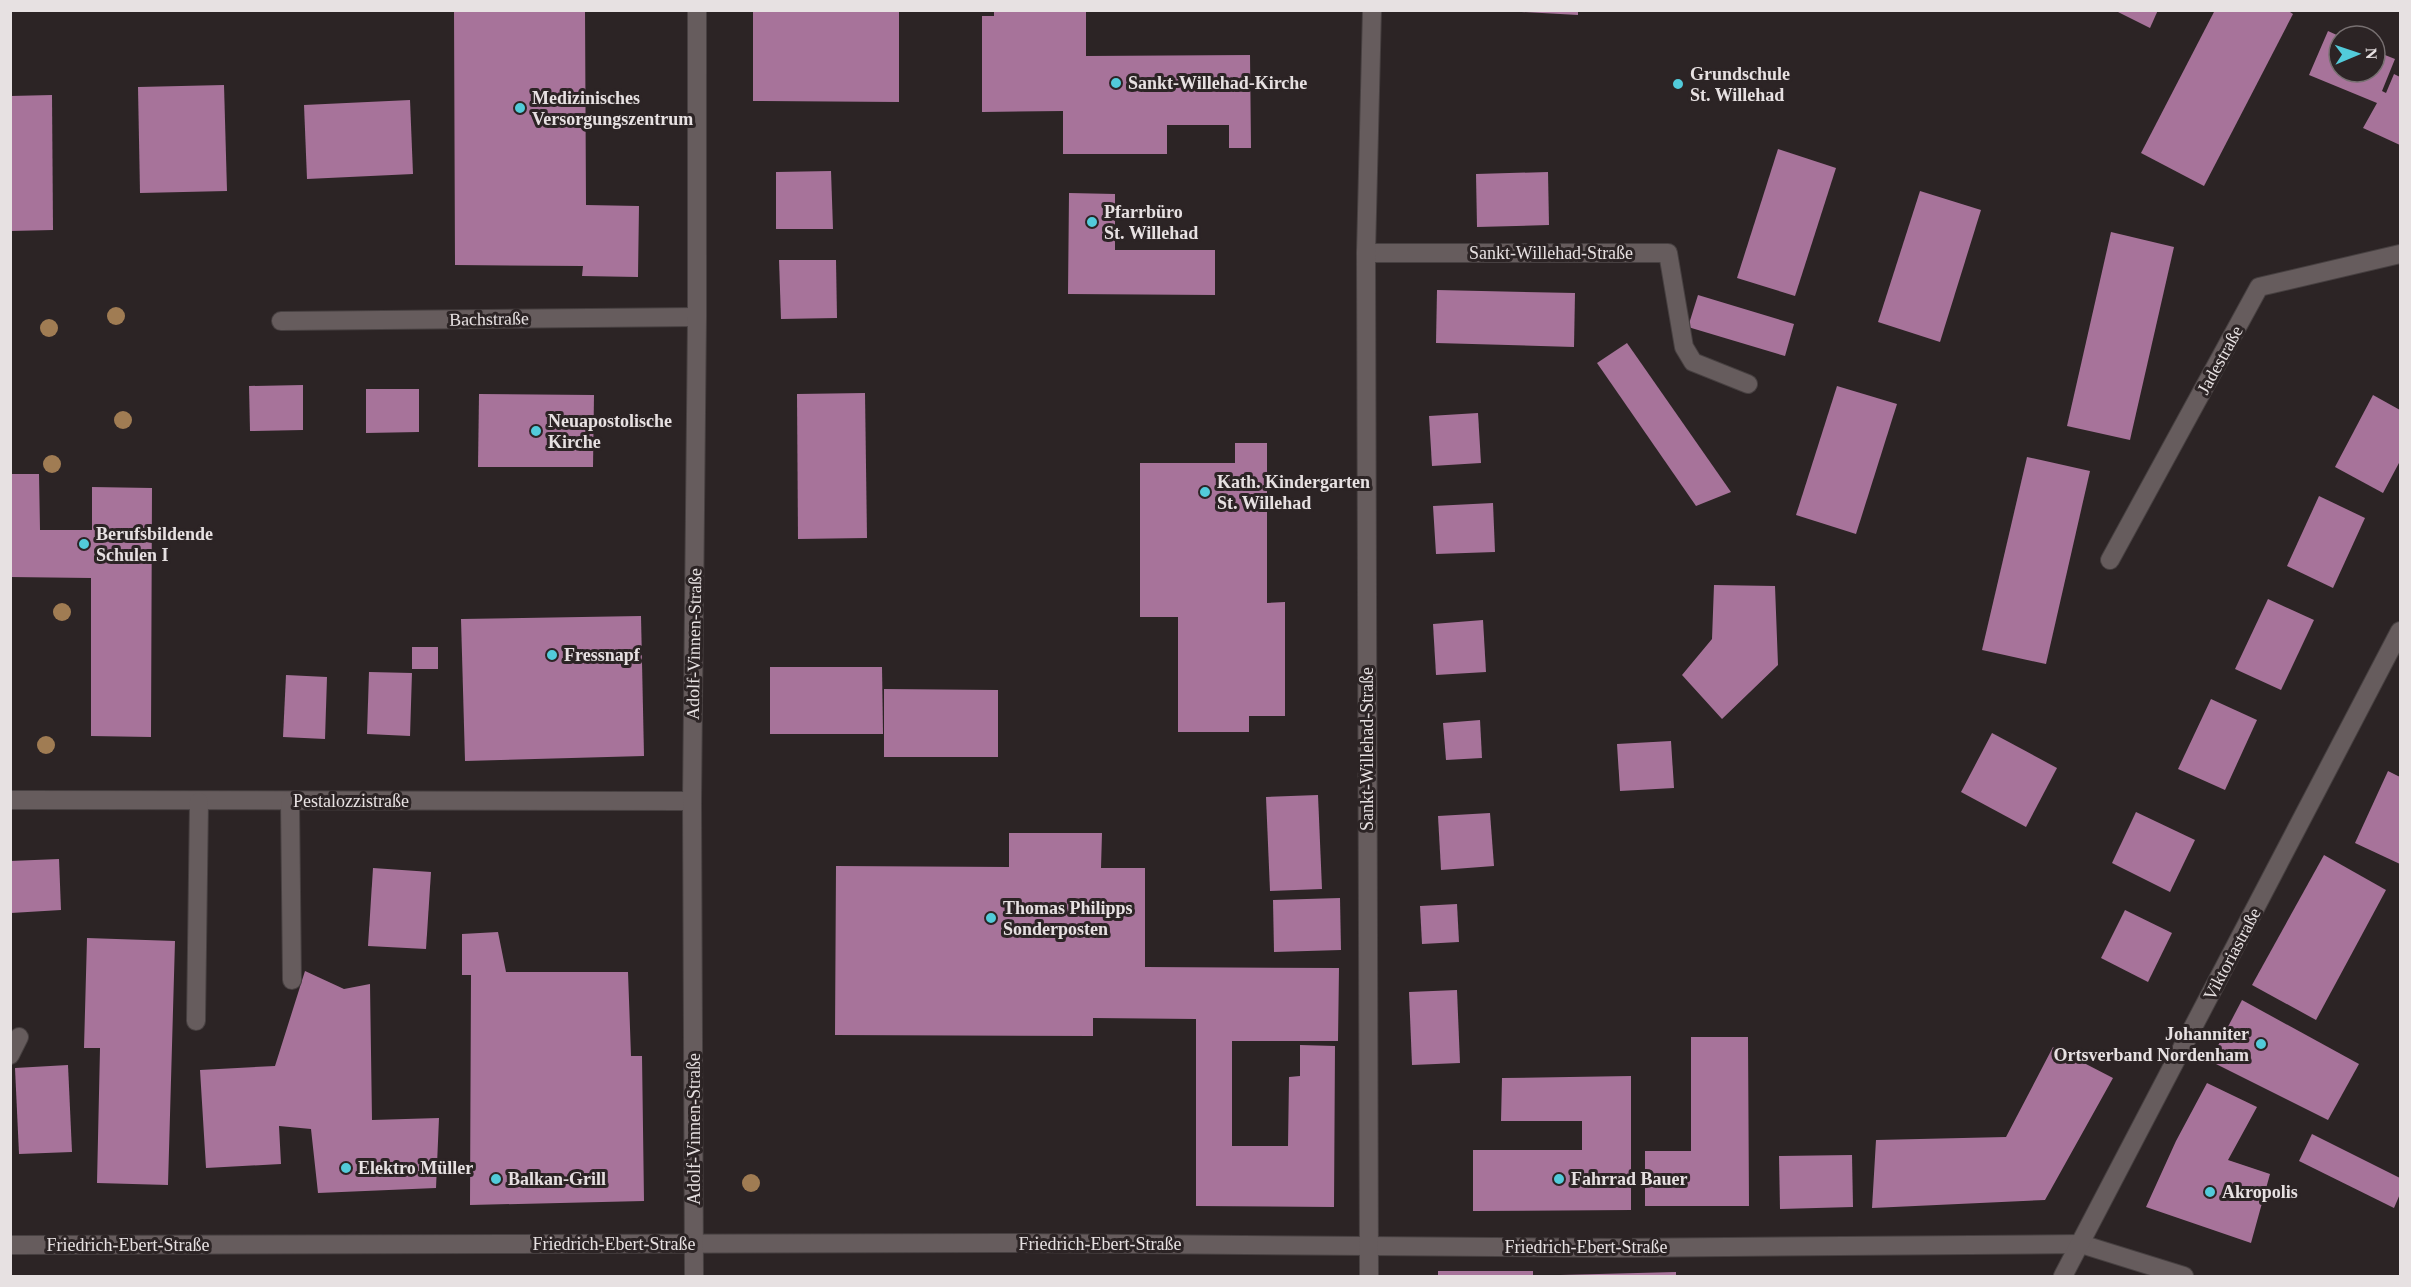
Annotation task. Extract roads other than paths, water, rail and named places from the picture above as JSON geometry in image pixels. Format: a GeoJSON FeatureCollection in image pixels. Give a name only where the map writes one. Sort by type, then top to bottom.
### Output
{"type":"FeatureCollection","features":[{"type":"Feature","properties":{"kind":"street","name":"Adolf-Vinnen-Straße"},"geometry":{"type":"LineString","coordinates":[[694,1276],[692,801],[697,317],[697,10]]}},
{"type":"Feature","properties":{"kind":"street","name":"Sankt-Willehad-Straße"},"geometry":{"type":"LineString","coordinates":[[1369,1276],[1366,253],[1372,10]]}},
{"type":"Feature","properties":{"kind":"street","name":"Sankt-Willehad-Straße"},"geometry":{"type":"LineString","coordinates":[[1366,253],[1668,253],[1684,347],[1693,362],[1748,384]]}},
{"type":"Feature","properties":{"kind":"street","name":"Jadestraße"},"geometry":{"type":"LineString","coordinates":[[2110,560],[2259,287],[2400,254]]}},
{"type":"Feature","properties":{"kind":"street","name":"Bachstraße"},"geometry":{"type":"LineString","coordinates":[[281,321],[697,317]]}},
{"type":"Feature","properties":{"kind":"street","name":"Viktoriastraße"},"geometry":{"type":"LineString","coordinates":[[2063,1276],[2400,631]]}},
{"type":"Feature","properties":{"kind":"street","name":"Pestalozzistraße"},"geometry":{"type":"LineString","coordinates":[[10,800],[692,801]]}},
{"type":"Feature","properties":{"kind":"street"},"geometry":{"type":"LineString","coordinates":[[290,801],[292,980]]}},
{"type":"Feature","properties":{"kind":"street"},"geometry":{"type":"LineString","coordinates":[[196,1021],[199,802]]}},
{"type":"Feature","properties":{"kind":"street"},"geometry":{"type":"LineString","coordinates":[[10,1055],[19,1037]]}},
{"type":"Feature","properties":{"kind":"street","name":"Friedrich-Ebert-Straße"},"geometry":{"type":"LineString","coordinates":[[10,1245],[1369,1245],[1630,1248],[2081,1244],[2184,1276]]}},
{"type":"Feature","properties":{"kind":"place","name":"Sankt-Willehad-Kirche"},"geometry":{"type":"Point","coordinates":[1116,83]}},
{"type":"Feature","properties":{"kind":"place","name":"Grundschule St. Willehad"},"geometry":{"type":"Point","coordinates":[1678,84]}},
{"type":"Feature","properties":{"kind":"place","name":"Medizinisches Versorgungszentrum"},"geometry":{"type":"Point","coordinates":[520,108]}},
{"type":"Feature","properties":{"kind":"place","name":"Pfarrbüro St. Willehad"},"geometry":{"type":"Point","coordinates":[1092,222]}},
{"type":"Feature","properties":{"kind":"place","name":"Neuapostolische Kirche"},"geometry":{"type":"Point","coordinates":[536,431]}},
{"type":"Feature","properties":{"kind":"place","name":"Kath. Kindergarten St. Willehad"},"geometry":{"type":"Point","coordinates":[1205,492]}},
{"type":"Feature","properties":{"kind":"place","name":"Berufsbildende Schulen I"},"geometry":{"type":"Point","coordinates":[84,544]}},
{"type":"Feature","properties":{"kind":"place","name":"Fressnapf"},"geometry":{"type":"Point","coordinates":[552,655]}},
{"type":"Feature","properties":{"kind":"place","name":"Thomas Philipps Sonderposten"},"geometry":{"type":"Point","coordinates":[991,918]}},
{"type":"Feature","properties":{"kind":"place","name":"Johanniter Ortsverband Nordenham"},"geometry":{"type":"Point","coordinates":[2261,1044]}},
{"type":"Feature","properties":{"kind":"place","name":"Elektro Müller"},"geometry":{"type":"Point","coordinates":[346,1168]}},
{"type":"Feature","properties":{"kind":"place","name":"Balkan-Grill"},"geometry":{"type":"Point","coordinates":[496,1179]}},
{"type":"Feature","properties":{"kind":"place","name":"Fahrrad Bauer"},"geometry":{"type":"Point","coordinates":[1559,1179]}},
{"type":"Feature","properties":{"kind":"place","name":"Akropolis"},"geometry":{"type":"Point","coordinates":[2210,1192]}}]}
